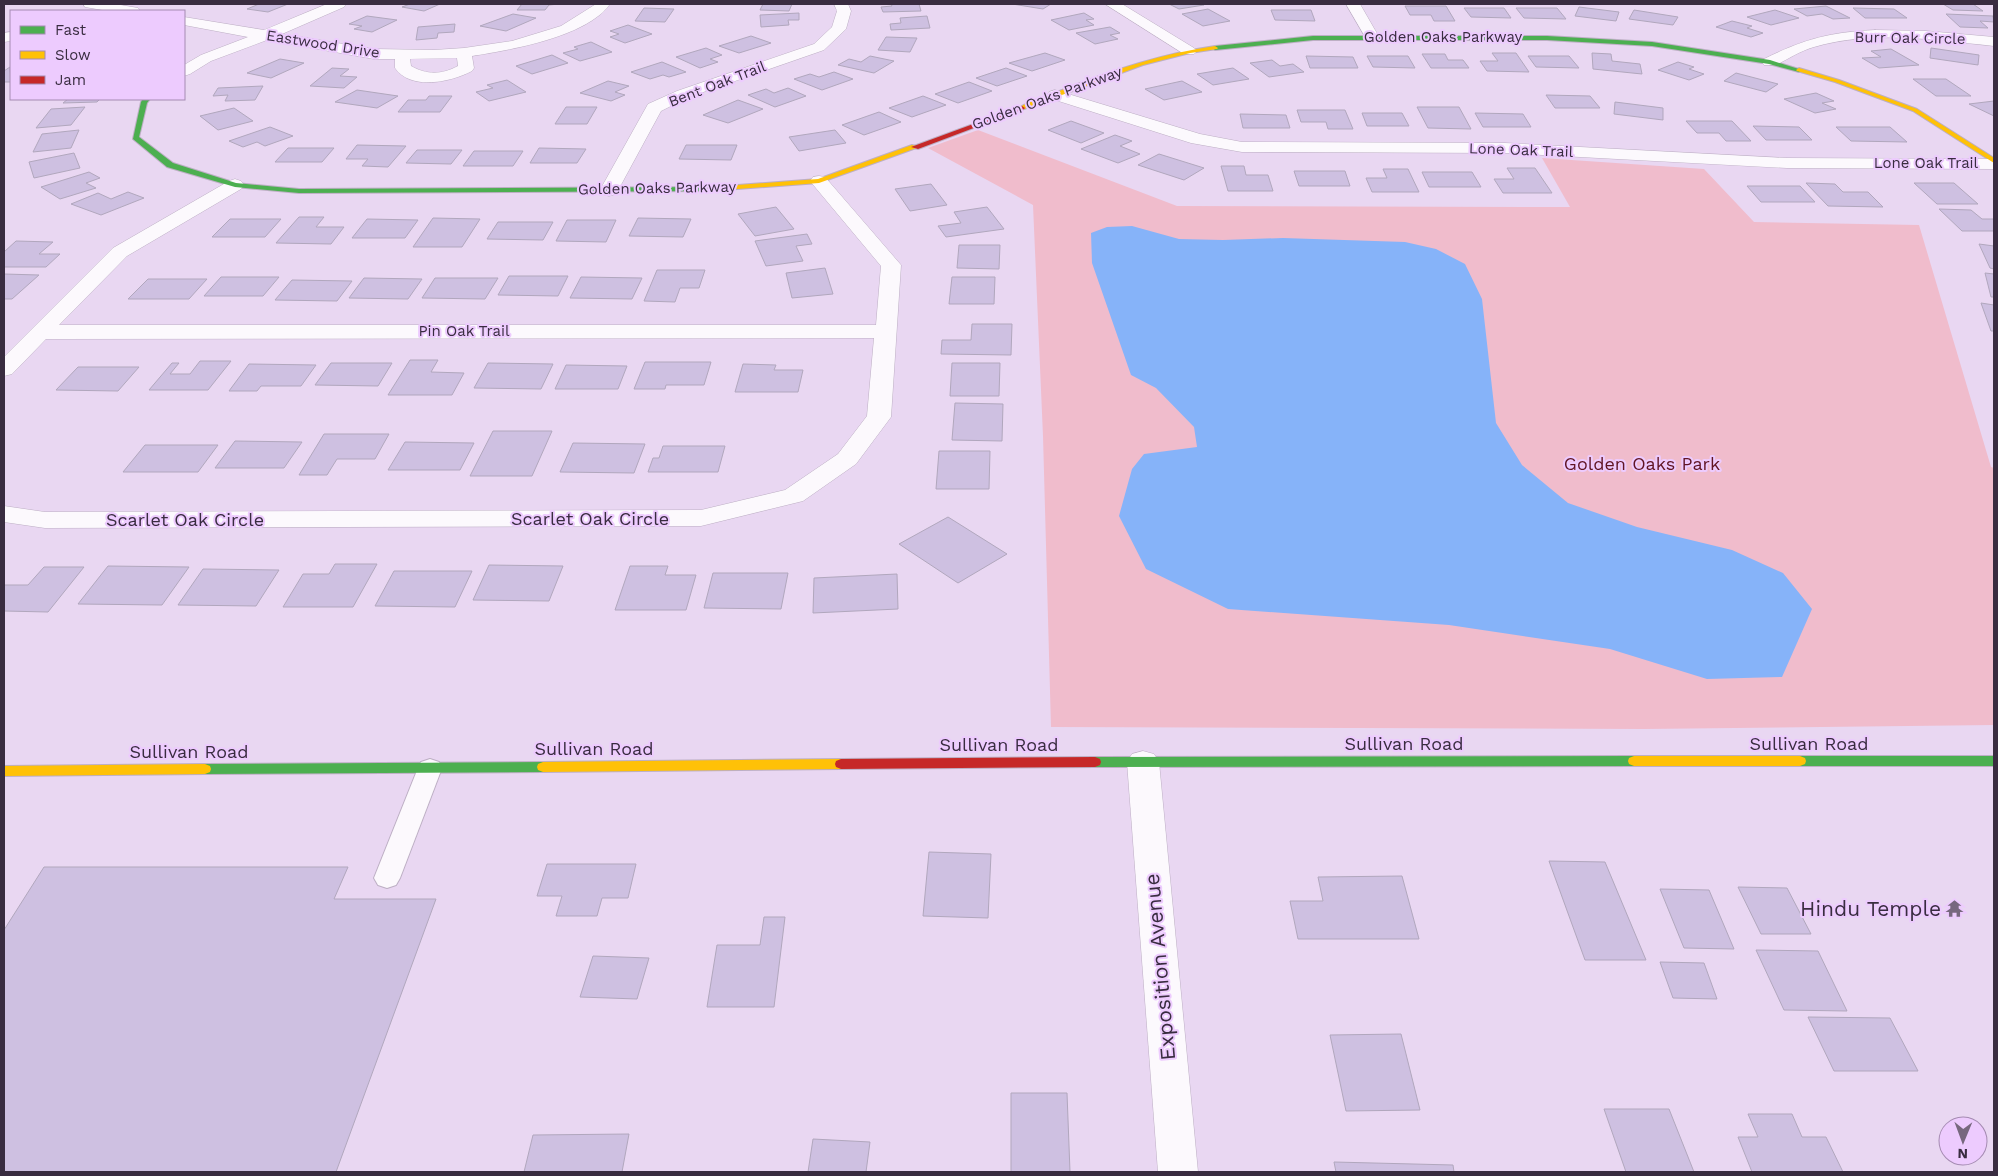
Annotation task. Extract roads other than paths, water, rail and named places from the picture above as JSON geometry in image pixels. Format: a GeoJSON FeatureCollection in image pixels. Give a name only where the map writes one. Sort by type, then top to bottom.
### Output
{"type":"FeatureCollection","features":[{"type":"Feature","properties":{"kind":"street"},"geometry":{"type":"LineString","coordinates":[[80,10],[95,4],[128,10]]}},
{"type":"Feature","properties":{"kind":"street"},"geometry":{"type":"LineString","coordinates":[[185,70],[206,58],[339,4]]}},
{"type":"Feature","properties":{"kind":"street","name":"Eastwood Drive"},"geometry":{"type":"LineString","coordinates":[[185,21],[374,54],[464,53],[514,45],[566,29],[600,8],[603,4]]}},
{"type":"Feature","properties":{"kind":"street","name":"Bent Oak Trail"},"geometry":{"type":"LineString","coordinates":[[609,190],[654,108],[683,94],[819,47],[839,29],[844,11],[841,4]]}},
{"type":"Feature","properties":{"kind":"street"},"geometry":{"type":"LineString","coordinates":[[1112,4],[1190,51]]}},
{"type":"Feature","properties":{"kind":"street"},"geometry":{"type":"LineString","coordinates":[[1353,4],[1372,37]]}},
{"type":"Feature","properties":{"kind":"street","name":"Burr Oak Circle"},"geometry":{"type":"LineString","coordinates":[[1770,62],[1808,44],[1840,38],[1880,34],[1994,42]]}},
{"type":"Feature","properties":{"kind":"street","name":"Golden Oaks Parkway"},"geometry":{"type":"LineString","coordinates":[[146,100],[136,138],[170,165],[235,185],[299,191],[720,188],[820,181],[1125,69],[1190,51],[1277,41],[1372,37],[1547,38],[1652,44],[1770,62],[1837,81],[1915,110],[1994,163]]}},
{"type":"Feature","properties":{"kind":"street"},"geometry":{"type":"LineString","coordinates":[[402,54],[403,68],[423,78],[452,77],[466,68],[464,53]]}},
{"type":"Feature","properties":{"kind":"street","name":"Lone Oak Trail"},"geometry":{"type":"LineString","coordinates":[[1055,95],[1197,139],[1242,147],[1505,148],[1786,163],[1994,163]]}},
{"type":"Feature","properties":{"kind":"street","name":"Scarlet Oak Circle"},"geometry":{"type":"LineString","coordinates":[[4,514],[45,520],[700,518],[794,496],[847,458],[879,417],[891,265],[820,181]]}},
{"type":"Feature","properties":{"kind":"street"},"geometry":{"type":"LineString","coordinates":[[4,369],[120,252],[235,185]]}},
{"type":"Feature","properties":{"kind":"street","name":"Pin Oak Trail"},"geometry":{"type":"LineString","coordinates":[[42,332],[886,331]]}},
{"type":"Feature","properties":{"kind":"street","name":"Sullivan Road"},"geometry":{"type":"LineString","coordinates":[[4,772],[1143,762],[1994,761]]}},
{"type":"Feature","properties":{"kind":"street","name":"Exposition Avenue"},"geometry":{"type":"LineString","coordinates":[[1143,762],[1178,1172]]}},
{"type":"Feature","properties":{"kind":"lane"},"geometry":{"type":"LineString","coordinates":[[387,878],[430,768]]}},
{"type":"Feature","properties":{"kind":"water"},"geometry":{"type":"Polygon","coordinates":[[[1132,226],[1179,239],[1283,238],[1405,242],[1436,249],[1465,264],[1482,299],[1496,423],[1522,465],[1568,503],[1637,527],[1732,550],[1783,573],[1812,609],[1782,677],[1707,679],[1610,649],[1449,625],[1228,609],[1146,569],[1119,516],[1132,469],[1144,454],[1197,447],[1194,427],[1156,388],[1131,375],[1092,263],[1091,233],[1107,227],[1132,226]]]}},
{"type":"Feature","properties":{"kind":"place","name":"Hindu Temple"},"geometry":{"type":"Point","coordinates":[1955,909]}},
{"type":"Feature","properties":{"kind":"park label","name":"Golden Oaks Park"},"geometry":{"type":"Point","coordinates":[1642,464]}}]}
